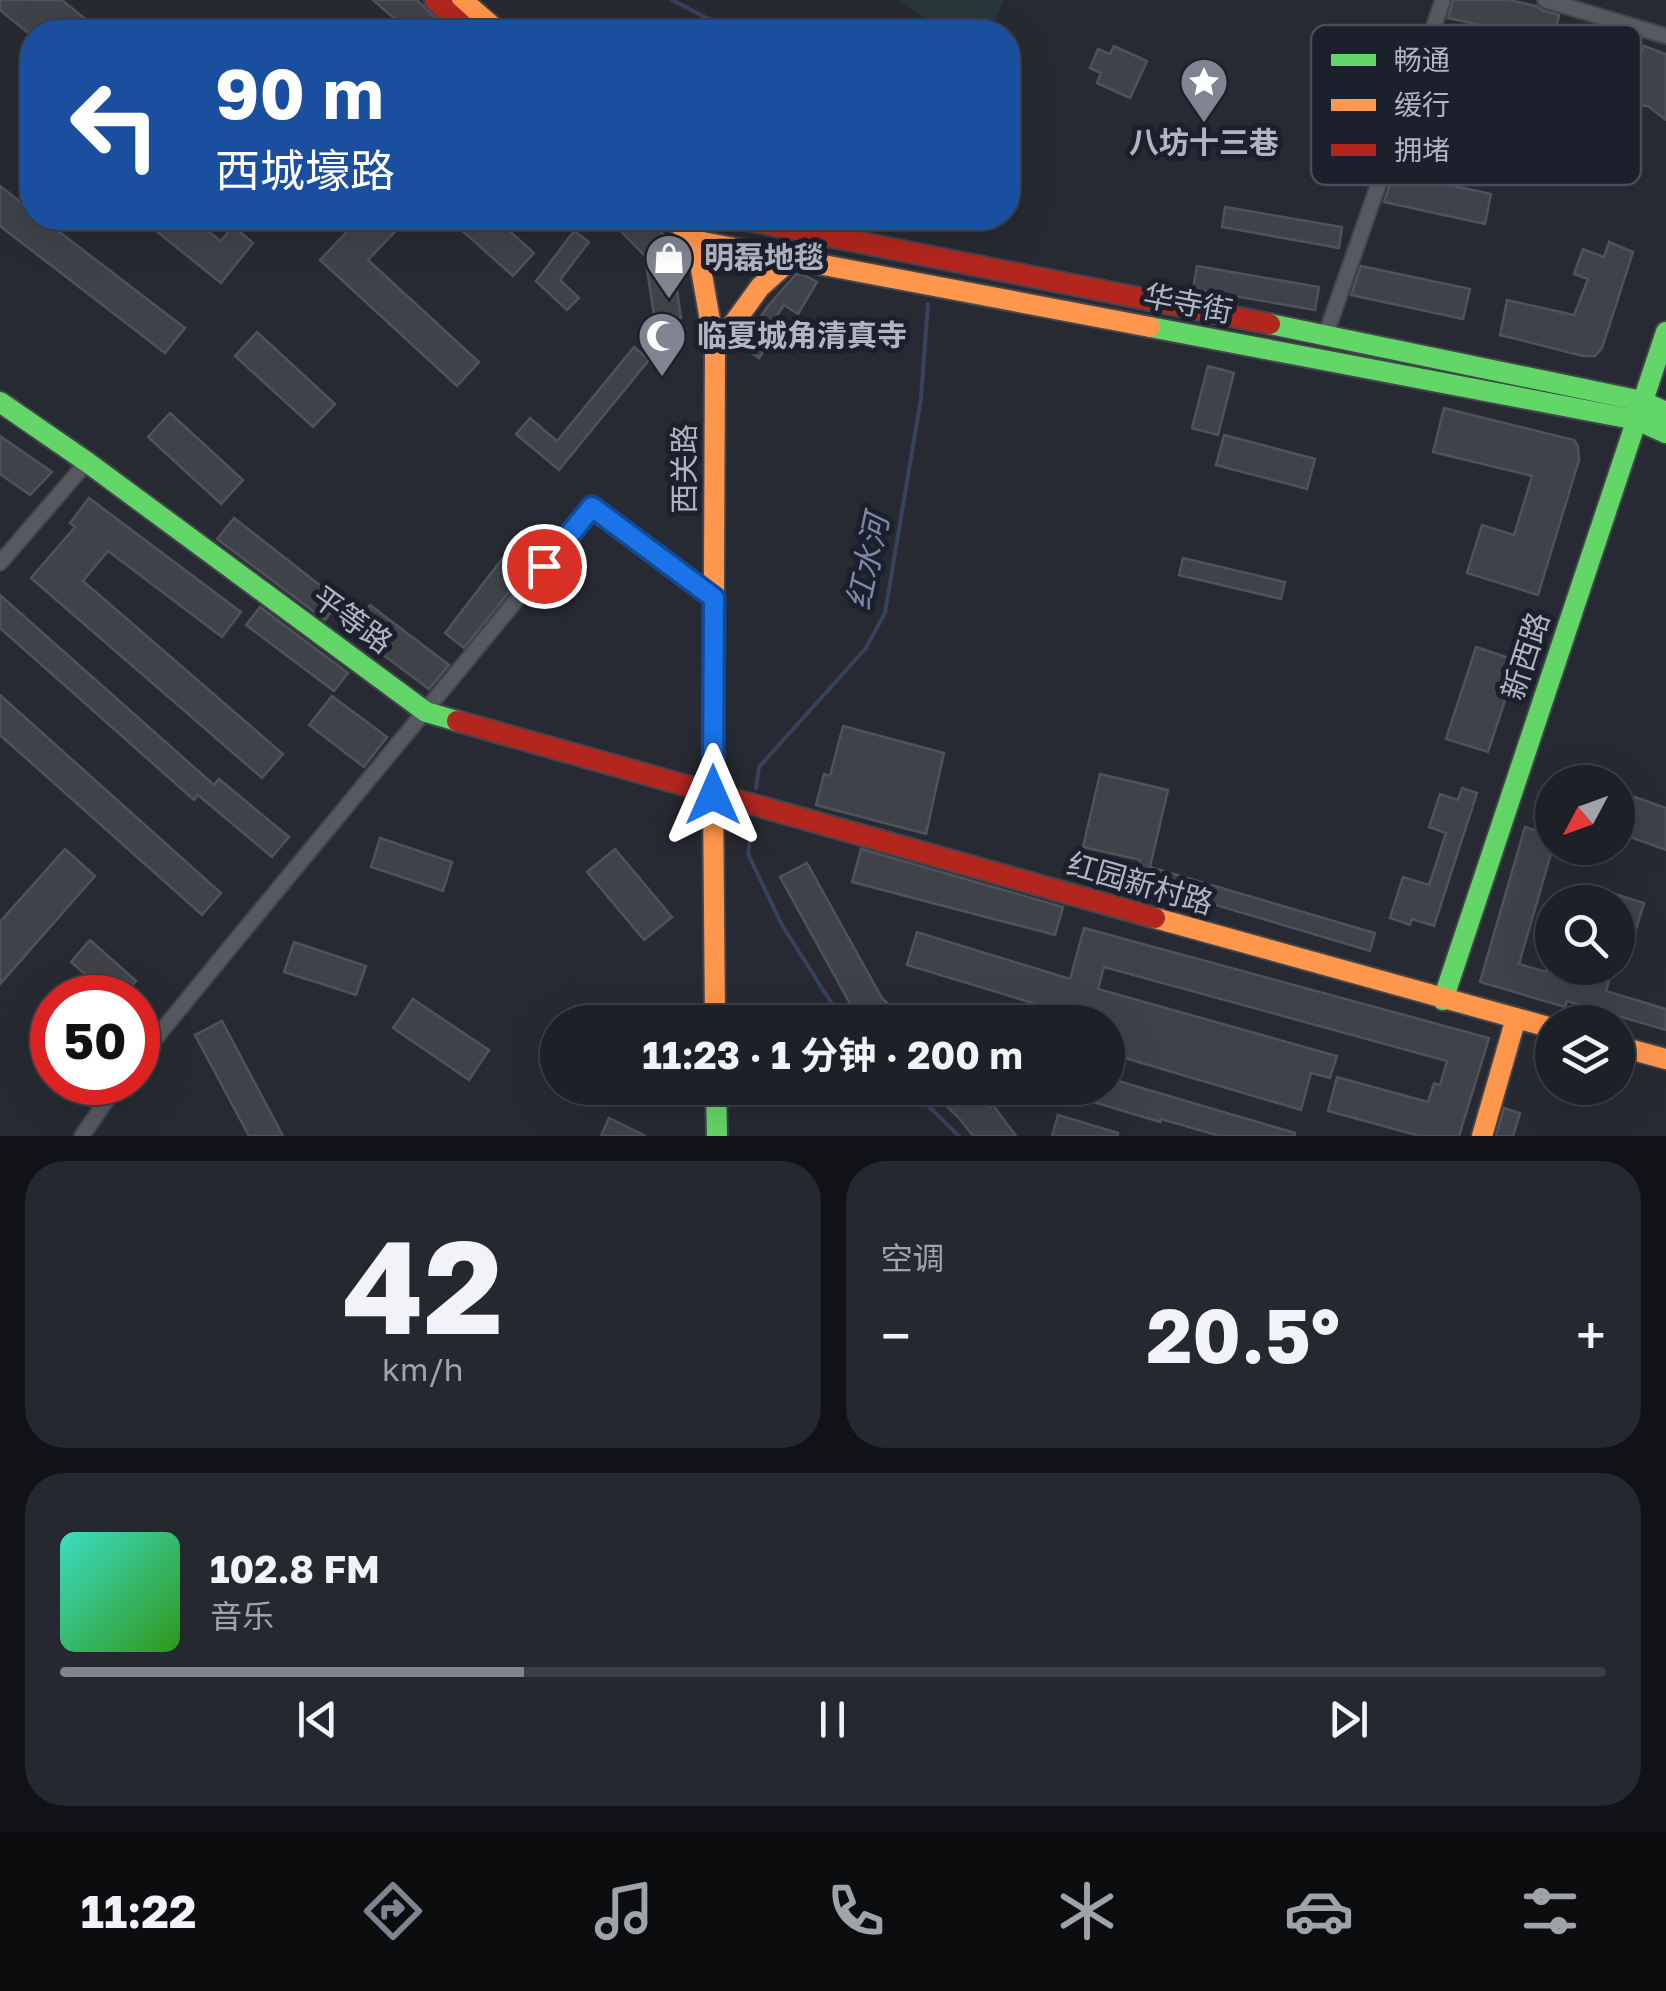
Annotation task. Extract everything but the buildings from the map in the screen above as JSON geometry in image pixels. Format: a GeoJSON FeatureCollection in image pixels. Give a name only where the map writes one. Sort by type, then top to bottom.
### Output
{"type":"FeatureCollection","features":[{"type":"Feature","properties":{"kind":"main road"},"geometry":{"type":"LineString","coordinates":[[435,0],[457,20]]}},
{"type":"Feature","properties":{"kind":"main road"},"geometry":{"type":"LineString","coordinates":[[462,0],[485,20]]}},
{"type":"Feature","properties":{"kind":"main road"},"geometry":{"type":"LineString","coordinates":[[685,230],[697,241]]}},
{"type":"Feature","properties":{"kind":"main road","name":"西关路"},"geometry":{"type":"LineString","coordinates":[[694,230],[716,349],[715,1005]]}},
{"type":"Feature","properties":{"kind":"main road","name":"华寺街"},"geometry":{"type":"LineString","coordinates":[[790,230],[1326,334],[1640,411],[1666,433]]}},
{"type":"Feature","properties":{"kind":"main road"},"geometry":{"type":"LineString","coordinates":[[716,349],[760,287],[813,235]]}},
{"type":"Feature","properties":{"kind":"main road","name":"华寺街"},"geometry":{"type":"LineString","coordinates":[[697,241],[1640,411],[1666,412]]}},
{"type":"Feature","properties":{"kind":"main road","name":"新西路"},"geometry":{"type":"LineString","coordinates":[[1444,1000],[1666,332]]}},
{"type":"Feature","properties":{"kind":"main road","name":"平等路"},"geometry":{"type":"LineString","coordinates":[[0,402],[426,712],[713,795]]}},
{"type":"Feature","properties":{"kind":"main road","name":"红园新村路"},"geometry":{"type":"LineString","coordinates":[[713,795],[1535,1023]]}},
{"type":"Feature","properties":{"kind":"main road"},"geometry":{"type":"LineString","coordinates":[[1482,1136],[1516,1018]]}},
{"type":"Feature","properties":{"kind":"main road"},"geometry":{"type":"LineString","coordinates":[[1635,1051],[1666,1059]]}},
{"type":"Feature","properties":{"kind":"main road"},"geometry":{"type":"LineString","coordinates":[[716,1105],[716,1136]]}},
{"type":"Feature","properties":{"kind":"street"},"geometry":{"type":"LineString","coordinates":[[1434,25],[1443,0]]}},
{"type":"Feature","properties":{"kind":"street"},"geometry":{"type":"LineString","coordinates":[[1545,0],[1629,25]]}},
{"type":"Feature","properties":{"kind":"street"},"geometry":{"type":"LineString","coordinates":[[1641,29],[1666,36]]}},
{"type":"Feature","properties":{"kind":"street"},"geometry":{"type":"LineString","coordinates":[[1326,334],[1378,185]]}},
{"type":"Feature","properties":{"kind":"street"},"geometry":{"type":"LineString","coordinates":[[0,563],[87,462]]}},
{"type":"Feature","properties":{"kind":"street"},"geometry":{"type":"LineString","coordinates":[[160,1033],[592,507],[714,598]]}},
{"type":"Feature","properties":{"kind":"street"},"geometry":{"type":"LineString","coordinates":[[82,1136],[104,1105]]}},
{"type":"Feature","properties":{"kind":"shaded area"},"geometry":{"type":"Polygon","coordinates":[[[898,0],[1004,0],[995,20],[927,20],[898,0]]]}},
{"type":"Feature","properties":{"kind":"waterway","name":"红水河"},"geometry":{"type":"LineString","coordinates":[[672,0],[714,20]]}},
{"type":"Feature","properties":{"kind":"waterway","name":"红水河"},"geometry":{"type":"LineString","coordinates":[[756,788],[759,767],[866,648],[885,613],[921,398],[928,304]]}},
{"type":"Feature","properties":{"kind":"waterway","name":"红水河"},"geometry":{"type":"LineString","coordinates":[[750,840],[748,854],[782,925],[833,1005]]}},
{"type":"Feature","properties":{"kind":"waterway","name":"红水河"},"geometry":{"type":"LineString","coordinates":[[927,1105],[959,1136]]}},
{"type":"Feature","properties":{"kind":"traffic: fast"},"geometry":{"type":"LineString","coordinates":[[1270,324],[1642,401],[1666,412]]}},
{"type":"Feature","properties":{"kind":"traffic: fast"},"geometry":{"type":"LineString","coordinates":[[1150,327],[1637,420],[1666,433]]}},
{"type":"Feature","properties":{"kind":"traffic: fast"},"geometry":{"type":"LineString","coordinates":[[1443,1000],[1666,332]]}},
{"type":"Feature","properties":{"kind":"traffic: fast"},"geometry":{"type":"LineString","coordinates":[[0,402],[426,712],[457,721]]}},
{"type":"Feature","properties":{"kind":"traffic: fast"},"geometry":{"type":"LineString","coordinates":[[716,1105],[717,1136]]}},
{"type":"Feature","properties":{"kind":"traffic: slow"},"geometry":{"type":"LineString","coordinates":[[462,0],[485,20]]}},
{"type":"Feature","properties":{"kind":"traffic: slow"},"geometry":{"type":"LineString","coordinates":[[685,230],[697,241],[1150,327]]}},
{"type":"Feature","properties":{"kind":"traffic: slow"},"geometry":{"type":"LineString","coordinates":[[694,230],[715,349],[715,1005]]}},
{"type":"Feature","properties":{"kind":"traffic: slow"},"geometry":{"type":"LineString","coordinates":[[715,349],[760,287],[798,253]]}},
{"type":"Feature","properties":{"kind":"traffic: slow"},"geometry":{"type":"LineString","coordinates":[[1155,918],[1535,1023]]}},
{"type":"Feature","properties":{"kind":"traffic: slow"},"geometry":{"type":"LineString","coordinates":[[1482,1136],[1516,1018]]}},
{"type":"Feature","properties":{"kind":"traffic: slow"},"geometry":{"type":"LineString","coordinates":[[1635,1051],[1666,1059]]}},
{"type":"Feature","properties":{"kind":"traffic: jam"},"geometry":{"type":"LineString","coordinates":[[435,0],[457,20]]}},
{"type":"Feature","properties":{"kind":"traffic: jam"},"geometry":{"type":"LineString","coordinates":[[797,230],[1270,324]]}},
{"type":"Feature","properties":{"kind":"traffic: jam"},"geometry":{"type":"LineString","coordinates":[[457,721],[1155,918]]}},
{"type":"Feature","properties":{"kind":"place","name":"八坊十三巷"},"geometry":{"type":"Point","coordinates":[1204,124]}},
{"type":"Feature","properties":{"kind":"place","name":"明磊地毯"},"geometry":{"type":"Point","coordinates":[669,300]}},
{"type":"Feature","properties":{"kind":"place","name":"临夏城角清真寺"},"geometry":{"type":"Point","coordinates":[662,378]}},
{"type":"Feature","properties":{"kind":"route"},"geometry":{"type":"LineString","coordinates":[[544,566],[592,507],[714,598],[713,795]]}}]}
